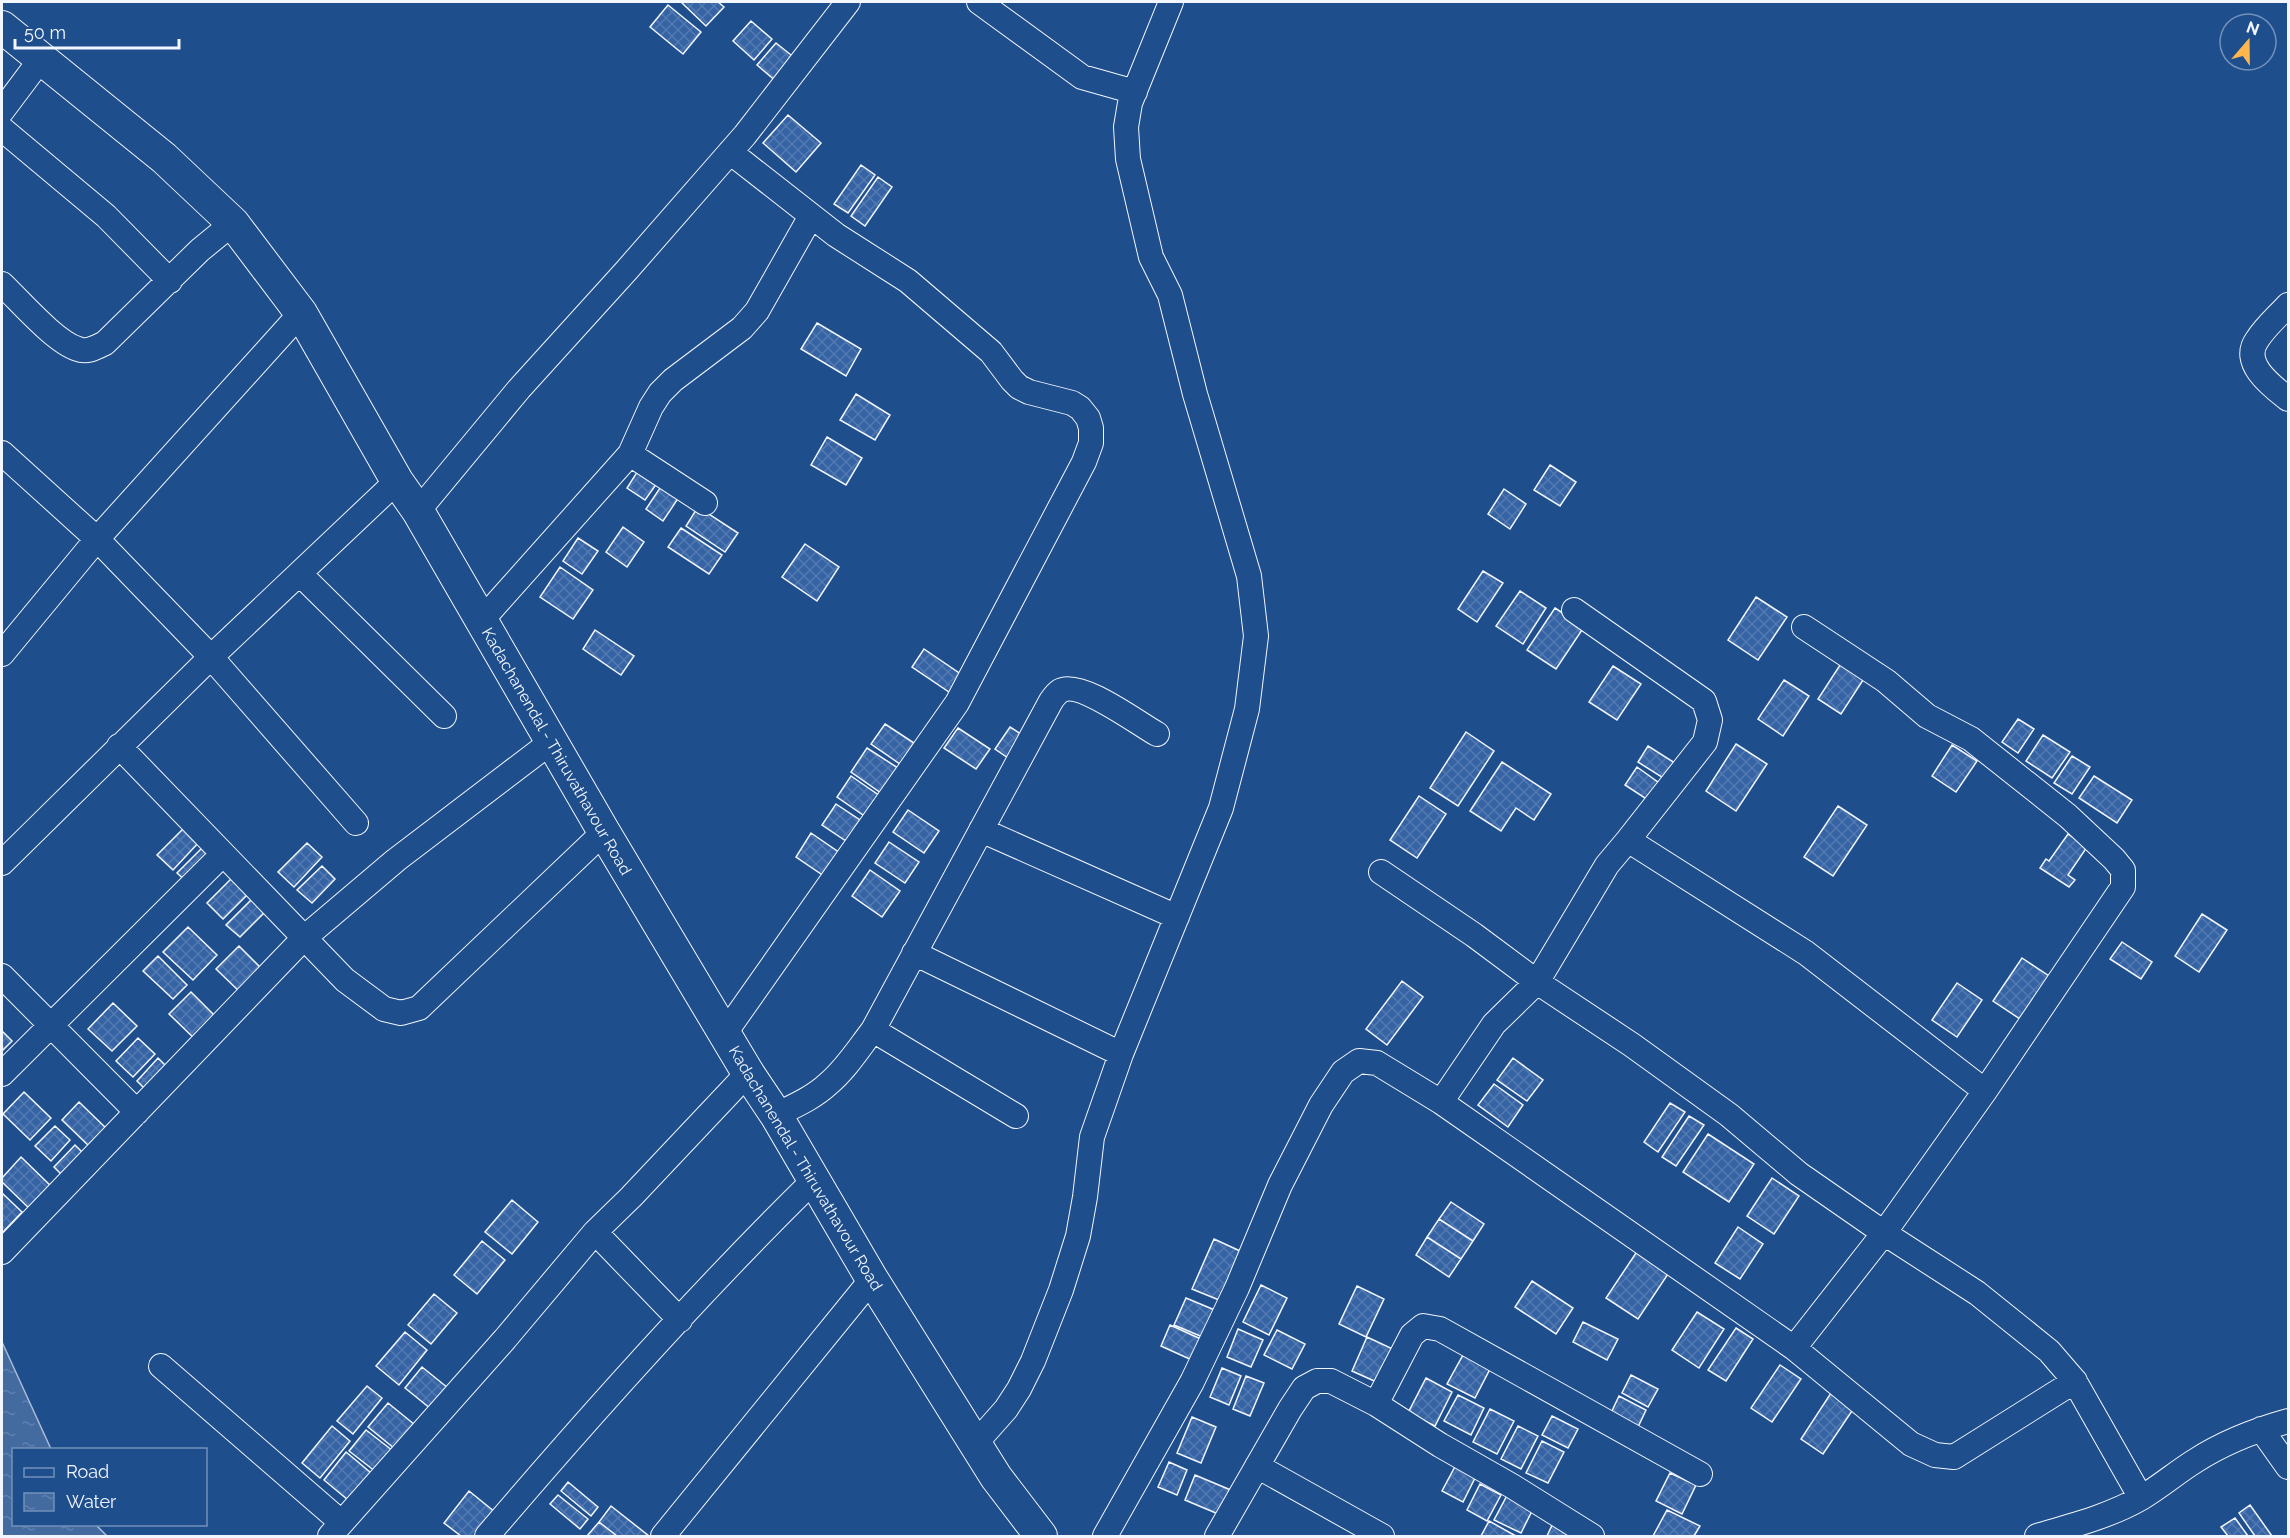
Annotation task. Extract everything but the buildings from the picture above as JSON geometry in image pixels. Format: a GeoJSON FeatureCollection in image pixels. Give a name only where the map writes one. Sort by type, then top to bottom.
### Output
{"type":"FeatureCollection","features":[{"type":"Feature","properties":{"kind":"main road","name":"Kadachanendal - Thiruvathavour Road"},"geometry":{"type":"LineString","coordinates":[[2,27],[164,158],[233,223],[301,313],[604,832],[748,1073],[776,1115],[872,1279],[996,1477],[1041,1536]]}},
{"type":"Feature","properties":{"kind":"street"},"geometry":{"type":"LineString","coordinates":[[979,2],[1082,77],[1135,92]]}},
{"type":"Feature","properties":{"kind":"street"},"geometry":{"type":"LineString","coordinates":[[975,1444],[1006,1409],[1019,1389],[1033,1361],[1061,1290],[1078,1236],[1092,1137],[1120,1054],[1221,808],[1247,709],[1256,636],[1249,576],[1195,394],[1170,295],[1151,257],[1128,159],[1126,126],[1135,92],[1171,2]]}},
{"type":"Feature","properties":{"kind":"street"},"geometry":{"type":"LineString","coordinates":[[418,511],[519,389],[730,152],[836,6]]}},
{"type":"Feature","properties":{"kind":"street"},"geometry":{"type":"LineString","coordinates":[[2,111],[41,59]]}},
{"type":"Feature","properties":{"kind":"street"},"geometry":{"type":"LineString","coordinates":[[2,129],[106,216],[170,281]]}},
{"type":"Feature","properties":{"kind":"street"},"geometry":{"type":"LineString","coordinates":[[725,1033],[957,704],[1084,462],[1091,443],[1088,418],[1080,408],[1019,387],[991,352],[908,281],[836,235],[730,152]]}},
{"type":"Feature","properties":{"kind":"street"},"geometry":{"type":"LineString","coordinates":[[481,621],[630,454],[651,407],[660,393],[672,380],[742,328],[757,311],[811,216]]}},
{"type":"Feature","properties":{"kind":"street"},"geometry":{"type":"LineString","coordinates":[[2,284],[63,342],[80,350],[94,349],[105,343],[200,250],[233,223]]}},
{"type":"Feature","properties":{"kind":"street"},"geometry":{"type":"LineString","coordinates":[[2289,305],[2255,341],[2253,356],[2258,371],[2267,382],[2289,399]]}},
{"type":"Feature","properties":{"kind":"street"},"geometry":{"type":"LineString","coordinates":[[2,654],[97,539],[301,313]]}},
{"type":"Feature","properties":{"kind":"street"},"geometry":{"type":"LineString","coordinates":[[2,453],[97,539],[211,657],[356,824]]}},
{"type":"Feature","properties":{"kind":"street"},"geometry":{"type":"LineString","coordinates":[[630,454],[705,502]]}},
{"type":"Feature","properties":{"kind":"street"},"geometry":{"type":"LineString","coordinates":[[2,863],[211,657],[397,481]]}},
{"type":"Feature","properties":{"kind":"street"},"geometry":{"type":"LineString","coordinates":[[300,574],[444,716]]}},
{"type":"Feature","properties":{"kind":"street"},"geometry":{"type":"LineString","coordinates":[[1441,1102],[1494,1024],[1537,982],[1606,865],[1705,742],[1710,720],[1704,701],[1574,610]]}},
{"type":"Feature","properties":{"kind":"street"},"geometry":{"type":"LineString","coordinates":[[1794,1348],[1884,1233],[1985,1091],[2123,887],[2122,870],[2114,859],[2068,816],[1971,739],[1927,716],[1886,681],[1804,627]]}},
{"type":"Feature","properties":{"kind":"street"},"geometry":{"type":"LineString","coordinates":[[776,1115],[805,1101],[828,1084],[844,1068],[873,1030],[1051,701],[1061,690],[1071,688],[1086,692],[1157,734]]}},
{"type":"Feature","properties":{"kind":"street"},"geometry":{"type":"LineString","coordinates":[[2,1252],[304,938],[396,860],[551,742]]}},
{"type":"Feature","properties":{"kind":"street"},"geometry":{"type":"LineString","coordinates":[[119,746],[345,980],[384,1010],[401,1013],[418,1008],[604,832]]}},
{"type":"Feature","properties":{"kind":"street"},"geometry":{"type":"LineString","coordinates":[[981,830],[1177,917]]}},
{"type":"Feature","properties":{"kind":"street"},"geometry":{"type":"LineString","coordinates":[[1628,840],[1806,953],[1985,1091]]}},
{"type":"Feature","properties":{"kind":"street"},"geometry":{"type":"LineString","coordinates":[[2,1074],[223,854]]}},
{"type":"Feature","properties":{"kind":"street"},"geometry":{"type":"LineString","coordinates":[[1381,872],[1474,934],[1537,982],[1632,1045],[1729,1115],[1799,1174],[1884,1233],[1977,1293],[2049,1351],[2075,1381],[2141,1498]]}},
{"type":"Feature","properties":{"kind":"street"},"geometry":{"type":"LineString","coordinates":[[914,952],[1120,1054]]}},
{"type":"Feature","properties":{"kind":"street"},"geometry":{"type":"LineString","coordinates":[[2,976],[137,1112]]}},
{"type":"Feature","properties":{"kind":"street"},"geometry":{"type":"LineString","coordinates":[[873,1030],[1016,1116]]}},
{"type":"Feature","properties":{"kind":"street"},"geometry":{"type":"LineString","coordinates":[[1104,1536],[1116,1520],[1192,1382],[1237,1288],[1280,1185],[1321,1105],[1343,1072],[1359,1061],[1377,1063],[1441,1102],[1794,1348],[1911,1444],[1935,1455],[1954,1457],[2075,1381]]}},
{"type":"Feature","properties":{"kind":"street"},"geometry":{"type":"LineString","coordinates":[[161,1366],[336,1529],[497,1348],[595,1232],[748,1073]]}},
{"type":"Feature","properties":{"kind":"street"},"geometry":{"type":"LineString","coordinates":[[488,1536],[601,1404],[745,1247],[813,1181]]}},
{"type":"Feature","properties":{"kind":"street"},"geometry":{"type":"LineString","coordinates":[[595,1232],[680,1320]]}},
{"type":"Feature","properties":{"kind":"street"},"geometry":{"type":"LineString","coordinates":[[663,1536],[872,1279]]}},
{"type":"Feature","properties":{"kind":"street"},"geometry":{"type":"LineString","coordinates":[[1376,1404],[1412,1335],[1424,1326],[1440,1329],[1700,1474]]}},
{"type":"Feature","properties":{"kind":"street"},"geometry":{"type":"LineString","coordinates":[[1217,1536],[1304,1388],[1317,1381],[1331,1381],[1376,1404],[1592,1536]]}},
{"type":"Feature","properties":{"kind":"street"},"geometry":{"type":"LineString","coordinates":[[2037,1536],[2108,1512],[2141,1498],[2198,1459],[2229,1442],[2289,1421]]}},
{"type":"Feature","properties":{"kind":"street"},"geometry":{"type":"LineString","coordinates":[[2261,1429],[2289,1467]]}},
{"type":"Feature","properties":{"kind":"street"},"geometry":{"type":"LineString","coordinates":[[1257,1466],[1382,1536]]}},
{"type":"Feature","properties":{"kind":"water"},"geometry":{"type":"Polygon","coordinates":[[[2,1342],[51,1448],[12,1448],[12,1526],[97,1526],[107,1536],[2,1536],[2,1342]]]}}]}
